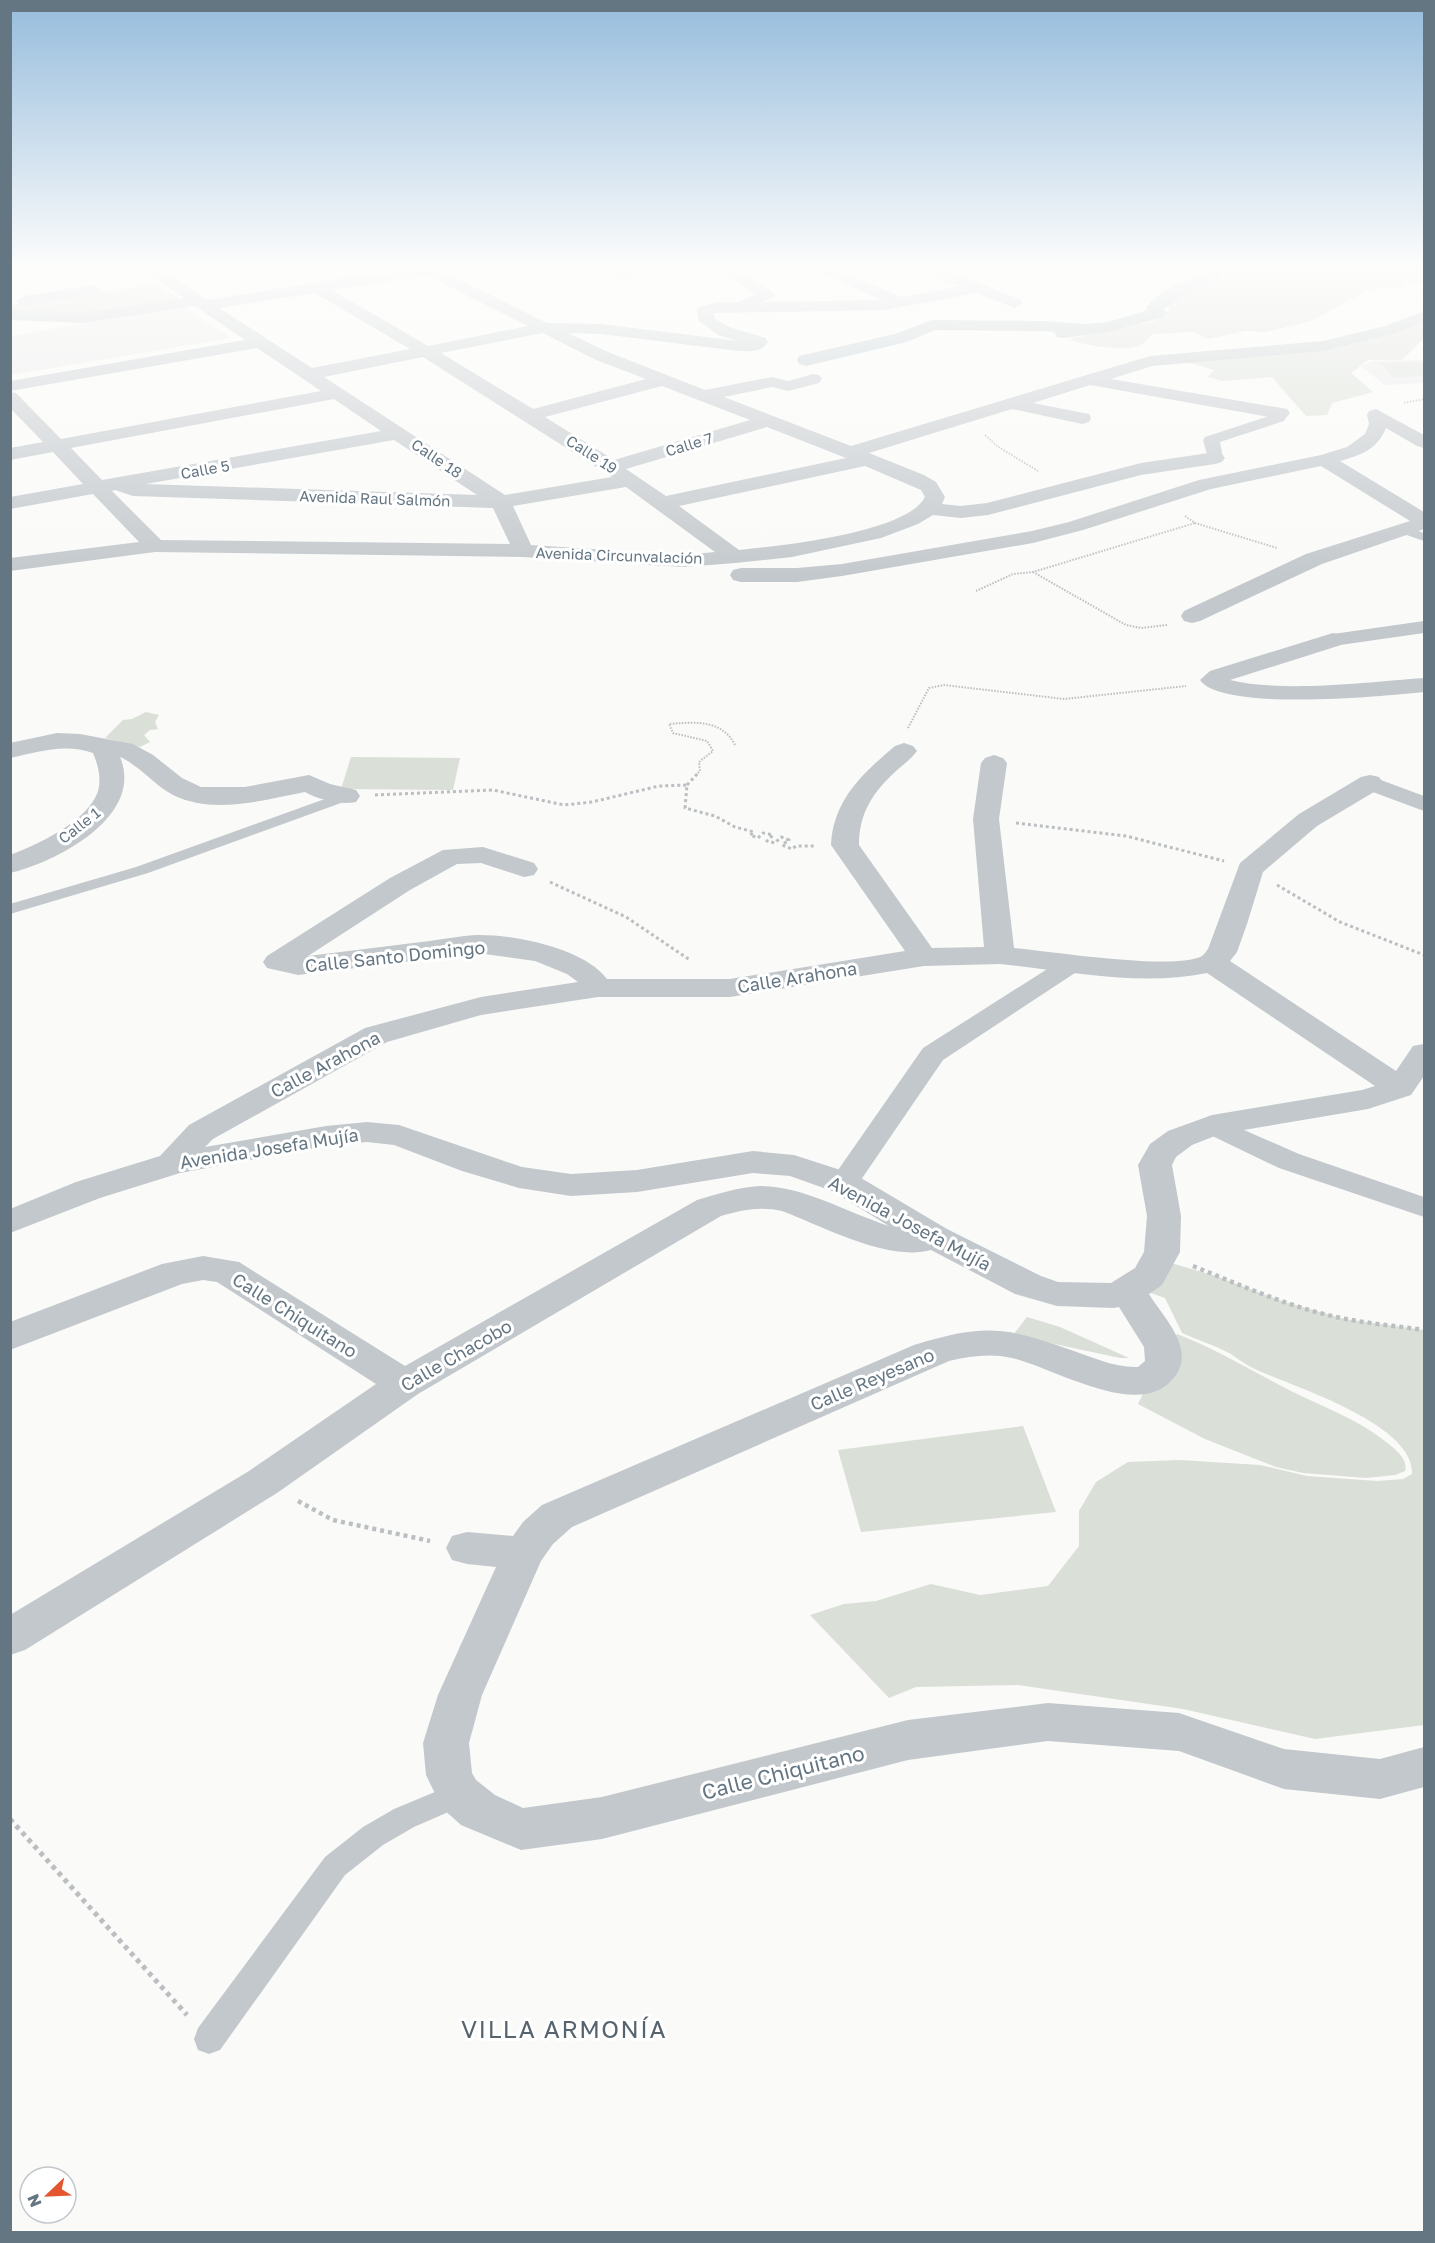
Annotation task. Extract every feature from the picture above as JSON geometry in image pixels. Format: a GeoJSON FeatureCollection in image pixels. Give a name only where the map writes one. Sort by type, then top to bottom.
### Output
{"type":"FeatureCollection","features":[{"type":"Feature","properties":{"kind":"street"},"geometry":{"type":"LineString","coordinates":[[10,386],[92,372]]}},
{"type":"Feature","properties":{"kind":"street","name":"Calle 18"},"geometry":{"type":"LineString","coordinates":[[306,372],[501,502]]}},
{"type":"Feature","properties":{"kind":"street"},"geometry":{"type":"LineString","coordinates":[[310,374],[322,372]]}},
{"type":"Feature","properties":{"kind":"street","name":"Calle 19"},"geometry":{"type":"LineString","coordinates":[[457,372],[531,415],[612,467],[735,557]]}},
{"type":"Feature","properties":{"kind":"street"},"geometry":{"type":"LineString","coordinates":[[644,372],[861,456],[928,486],[935,497],[929,509],[961,512],[988,509],[1065,487],[1141,469],[1215,458],[1211,440],[1278,418],[1281,413],[1087,380]]}},
{"type":"Feature","properties":{"kind":"street"},"geometry":{"type":"LineString","coordinates":[[664,503],[861,456],[958,421],[1115,372]]}},
{"type":"Feature","properties":{"kind":"street"},"geometry":{"type":"LineString","coordinates":[[703,396],[772,382],[788,386],[813,379]]}},
{"type":"Feature","properties":{"kind":"street"},"geometry":{"type":"LineString","coordinates":[[531,415],[663,380]]}},
{"type":"Feature","properties":{"kind":"street"},"geometry":{"type":"LineString","coordinates":[[10,454],[338,393]]}},
{"type":"Feature","properties":{"kind":"street"},"geometry":{"type":"LineString","coordinates":[[10,397],[57,445],[109,486],[155,546]]}},
{"type":"Feature","properties":{"kind":"street"},"geometry":{"type":"LineString","coordinates":[[1011,404],[1082,418]]}},
{"type":"Feature","properties":{"kind":"street"},"geometry":{"type":"LineString","coordinates":[[684,561],[687,566],[703,572],[740,575],[797,575],[842,570],[1033,537],[1076,526],[1157,498],[1258,472],[1324,460],[1354,451],[1369,442],[1378,424],[1376,415],[1425,441]]}},
{"type":"Feature","properties":{"kind":"street","name":"Calle 7"},"geometry":{"type":"LineString","coordinates":[[612,467],[767,421]]}},
{"type":"Feature","properties":{"kind":"street","name":"Calle 5"},"geometry":{"type":"LineString","coordinates":[[10,503],[399,433]]}},
{"type":"Feature","properties":{"kind":"street"},"geometry":{"type":"LineString","coordinates":[[1324,460],[1420,528]]}},
{"type":"Feature","properties":{"kind":"street","name":"Avenida Raul Salmón"},"geometry":{"type":"LineString","coordinates":[[109,486],[133,490],[501,502],[630,480]]}},
{"type":"Feature","properties":{"kind":"street"},"geometry":{"type":"LineString","coordinates":[[501,502],[523,551]]}},
{"type":"Feature","properties":{"kind":"street","name":"Avenida Circunvalación"},"geometry":{"type":"LineString","coordinates":[[10,565],[155,546],[523,551],[684,561],[835,544],[880,532],[911,520],[929,509]]}},
{"type":"Feature","properties":{"kind":"street"},"geometry":{"type":"LineString","coordinates":[[1192,616],[1314,559],[1357,543],[1420,528]]}},
{"type":"Feature","properties":{"kind":"street"},"geometry":{"type":"LineString","coordinates":[[1425,627],[1333,640],[1213,678],[1213,683],[1226,688],[1260,692],[1425,685]]}},
{"type":"Feature","properties":{"kind":"street"},"geometry":{"type":"LineString","coordinates":[[10,751],[25,746],[73,739],[90,742],[103,748],[111,746],[125,749],[181,789],[193,794],[242,795],[309,783],[321,790],[347,796]]}},
{"type":"Feature","properties":{"kind":"street","name":"Calle 1"},"geometry":{"type":"LineString","coordinates":[[10,865],[26,860],[60,842],[105,804],[112,786],[112,770],[103,748]]}},
{"type":"Feature","properties":{"kind":"street"},"geometry":{"type":"LineString","coordinates":[[904,751],[865,786],[849,811],[844,831],[845,845],[924,957]]}},
{"type":"Feature","properties":{"kind":"street"},"geometry":{"type":"LineString","coordinates":[[994,763],[986,819],[1000,955]]}},
{"type":"Feature","properties":{"kind":"street"},"geometry":{"type":"LineString","coordinates":[[1400,1088],[1212,963],[1222,952],[1250,869],[1308,820],[1370,783],[1425,804]]}},
{"type":"Feature","properties":{"kind":"street","name":"Calle Santo Domingo"},"geometry":{"type":"LineString","coordinates":[[524,869],[483,855],[453,856],[434,864],[400,884],[278,962],[298,966],[477,944],[527,950],[562,961],[592,979],[598,988]]}},
{"type":"Feature","properties":{"kind":"street","name":"Calle Arahona"},"geometry":{"type":"LineString","coordinates":[[175,1163],[177,1156],[201,1132],[376,1035],[481,1006],[598,988],[730,988],[924,957],[1000,955],[1150,971],[1187,969],[1212,963]]}},
{"type":"Feature","properties":{"kind":"street"},"geometry":{"type":"LineString","coordinates":[[844,1183],[933,1054],[1072,964]]}},
{"type":"Feature","properties":{"kind":"street"},"geometry":{"type":"LineString","coordinates":[[1128,1291],[1149,1276],[1162,1252],[1164,1216],[1155,1165],[1162,1151],[1180,1138],[1212,1125],[1368,1099],[1400,1088],[1425,1053]]}},
{"type":"Feature","properties":{"kind":"street"},"geometry":{"type":"LineString","coordinates":[[1212,1125],[1289,1161],[1425,1207]]}},
{"type":"Feature","properties":{"kind":"street","name":"Avenida Josefa Mujía"},"geometry":{"type":"LineString","coordinates":[[10,1222],[88,1190],[175,1163],[367,1132],[399,1135],[519,1177],[571,1185],[637,1181],[753,1162],[794,1166],[844,1183],[933,1237],[1028,1285],[1057,1294],[1113,1296],[1128,1291]]}},
{"type":"Feature","properties":{"kind":"street","name":"Calle Chacobo"},"geometry":{"type":"LineString","coordinates":[[10,1637],[263,1482],[404,1384],[709,1208],[746,1197],[776,1198],[805,1206],[895,1241],[924,1242],[933,1237]]}},
{"type":"Feature","properties":{"kind":"street","name":"Calle Chiquitano"},"geometry":{"type":"LineString","coordinates":[[10,1337],[175,1273],[203,1268],[226,1271],[404,1384]]}},
{"type":"Feature","properties":{"kind":"street","name":"Calle Reyesano"},"geometry":{"type":"LineString","coordinates":[[523,1553],[538,1533],[557,1516],[927,1354],[957,1345],[980,1342],[1013,1345],[1130,1381],[1142,1381],[1155,1376],[1164,1364],[1163,1346],[1128,1291]]}},
{"type":"Feature","properties":{"kind":"street"},"geometry":{"type":"LineString","coordinates":[[459,1794],[449,1775],[446,1743],[460,1695],[523,1553],[466,1548]]}},
{"type":"Feature","properties":{"kind":"street","name":"Calle Chiquitano"},"geometry":{"type":"LineString","coordinates":[[459,1794],[478,1810],[521,1828],[602,1818],[908,1740],[1048,1722],[1179,1732],[1284,1769],[1380,1779],[1425,1767]]}},
{"type":"Feature","properties":{"kind":"lane"},"geometry":{"type":"LineString","coordinates":[[10,909],[142,870],[347,796]]}},
{"type":"Feature","properties":{"kind":"lane"},"geometry":{"type":"LineString","coordinates":[[209,2039],[335,1866],[372,1836],[404,1818],[459,1794]]}},
{"type":"Feature","properties":{"kind":"path"},"geometry":{"type":"LineString","coordinates":[[958,421],[976,429],[997,446],[1065,487]]}},
{"type":"Feature","properties":{"kind":"path"},"geometry":{"type":"LineString","coordinates":[[1157,498],[1195,523],[1314,559]]}},
{"type":"Feature","properties":{"kind":"path"},"geometry":{"type":"LineString","coordinates":[[976,591],[1013,574],[1033,572],[1195,523]]}},
{"type":"Feature","properties":{"kind":"path"},"geometry":{"type":"LineString","coordinates":[[1033,572],[1133,628],[1167,625],[1192,616]]}},
{"type":"Feature","properties":{"kind":"path"},"geometry":{"type":"LineString","coordinates":[[904,751],[909,721],[927,699],[929,688],[944,685],[1064,699],[1213,683]]}},
{"type":"Feature","properties":{"kind":"path"},"geometry":{"type":"LineString","coordinates":[[735,745],[730,734],[718,728],[691,723],[669,724],[674,733],[707,741],[713,751],[699,762],[700,771],[687,785],[685,808],[715,816],[735,827],[754,832],[750,835],[758,838],[762,833],[773,835],[767,841],[774,843],[781,837],[789,840],[782,845],[792,849],[796,846],[845,845]]}},
{"type":"Feature","properties":{"kind":"path"},"geometry":{"type":"LineString","coordinates":[[347,796],[493,790],[564,805],[592,802],[658,786],[687,785]]}},
{"type":"Feature","properties":{"kind":"path"},"geometry":{"type":"LineString","coordinates":[[986,819],[1126,836],[1180,848],[1250,869],[1340,922],[1425,955]]}},
{"type":"Feature","properties":{"kind":"path"},"geometry":{"type":"LineString","coordinates":[[524,869],[626,917],[730,988]]}},
{"type":"Feature","properties":{"kind":"path"},"geometry":{"type":"LineString","coordinates":[[1162,1252],[1216,1276],[1282,1301],[1345,1319],[1425,1330]]}},
{"type":"Feature","properties":{"kind":"path"},"geometry":{"type":"LineString","coordinates":[[263,1482],[333,1520],[466,1548]]}},
{"type":"Feature","properties":{"kind":"path"},"geometry":{"type":"LineString","coordinates":[[10,1819],[209,2039]]}},
{"type":"Feature","properties":{"kind":"shaded area"},"geometry":{"type":"Polygon","coordinates":[[[11,372],[31,372],[11,375],[11,372]]]}},
{"type":"Feature","properties":{"kind":"shaded area"},"geometry":{"type":"Polygon","coordinates":[[[1213,372],[1353,372],[1351,373],[1373,392],[1332,403],[1327,415],[1306,416],[1272,377],[1222,381],[1208,377],[1213,372]]]}},
{"type":"Feature","properties":{"kind":"shaded area"},"geometry":{"type":"Polygon","coordinates":[[[1368,372],[1424,372],[1424,383],[1385,385],[1368,372]]]}},
{"type":"Feature","properties":{"kind":"shaded area"},"geometry":{"type":"Polygon","coordinates":[[[1388,372],[1424,372],[1424,376],[1394,377],[1388,372]]]}},
{"type":"Feature","properties":{"kind":"shaded area"},"geometry":{"type":"Polygon","coordinates":[[[146,712],[159,715],[155,722],[158,729],[150,730],[144,735],[150,742],[140,747],[105,738],[123,720],[132,719],[146,712]]]}},
{"type":"Feature","properties":{"kind":"shaded area"},"geometry":{"type":"Polygon","coordinates":[[[351,757],[460,758],[453,790],[341,789],[351,757]]]}},
{"type":"Feature","properties":{"kind":"shaded area"},"geometry":{"type":"Polygon","coordinates":[[[1143,1255],[1216,1276],[1282,1301],[1345,1319],[1424,1330],[1424,1725],[1315,1739],[1183,1709],[1018,1685],[916,1687],[889,1698],[810,1615],[844,1604],[876,1601],[931,1584],[980,1595],[1048,1586],[1079,1546],[1079,1511],[1096,1482],[1128,1462],[1179,1460],[1260,1465],[1307,1476],[1377,1481],[1403,1479],[1412,1474],[1408,1456],[1394,1439],[1374,1424],[1323,1397],[1253,1368],[1223,1350],[1182,1333],[1165,1298],[1142,1290],[1143,1255]]]}},
{"type":"Feature","properties":{"kind":"shaded area"},"geometry":{"type":"Polygon","coordinates":[[[1027,1317],[1060,1327],[1129,1358],[1013,1335],[1027,1317]]]}},
{"type":"Feature","properties":{"kind":"shaded area"},"geometry":{"type":"Polygon","coordinates":[[[1177,1334],[1220,1353],[1366,1428],[1399,1453],[1405,1463],[1405,1471],[1395,1475],[1366,1478],[1303,1473],[1276,1467],[1205,1439],[1138,1404],[1158,1363],[1177,1334]]]}},
{"type":"Feature","properties":{"kind":"shaded area"},"geometry":{"type":"Polygon","coordinates":[[[1023,1426],[1056,1512],[861,1532],[838,1450],[1023,1426]]]}},
{"type":"Feature","properties":{"kind":"district","name":"VILLA ARMONÍA"},"geometry":{"type":"Point","coordinates":[564,2028]}}]}
